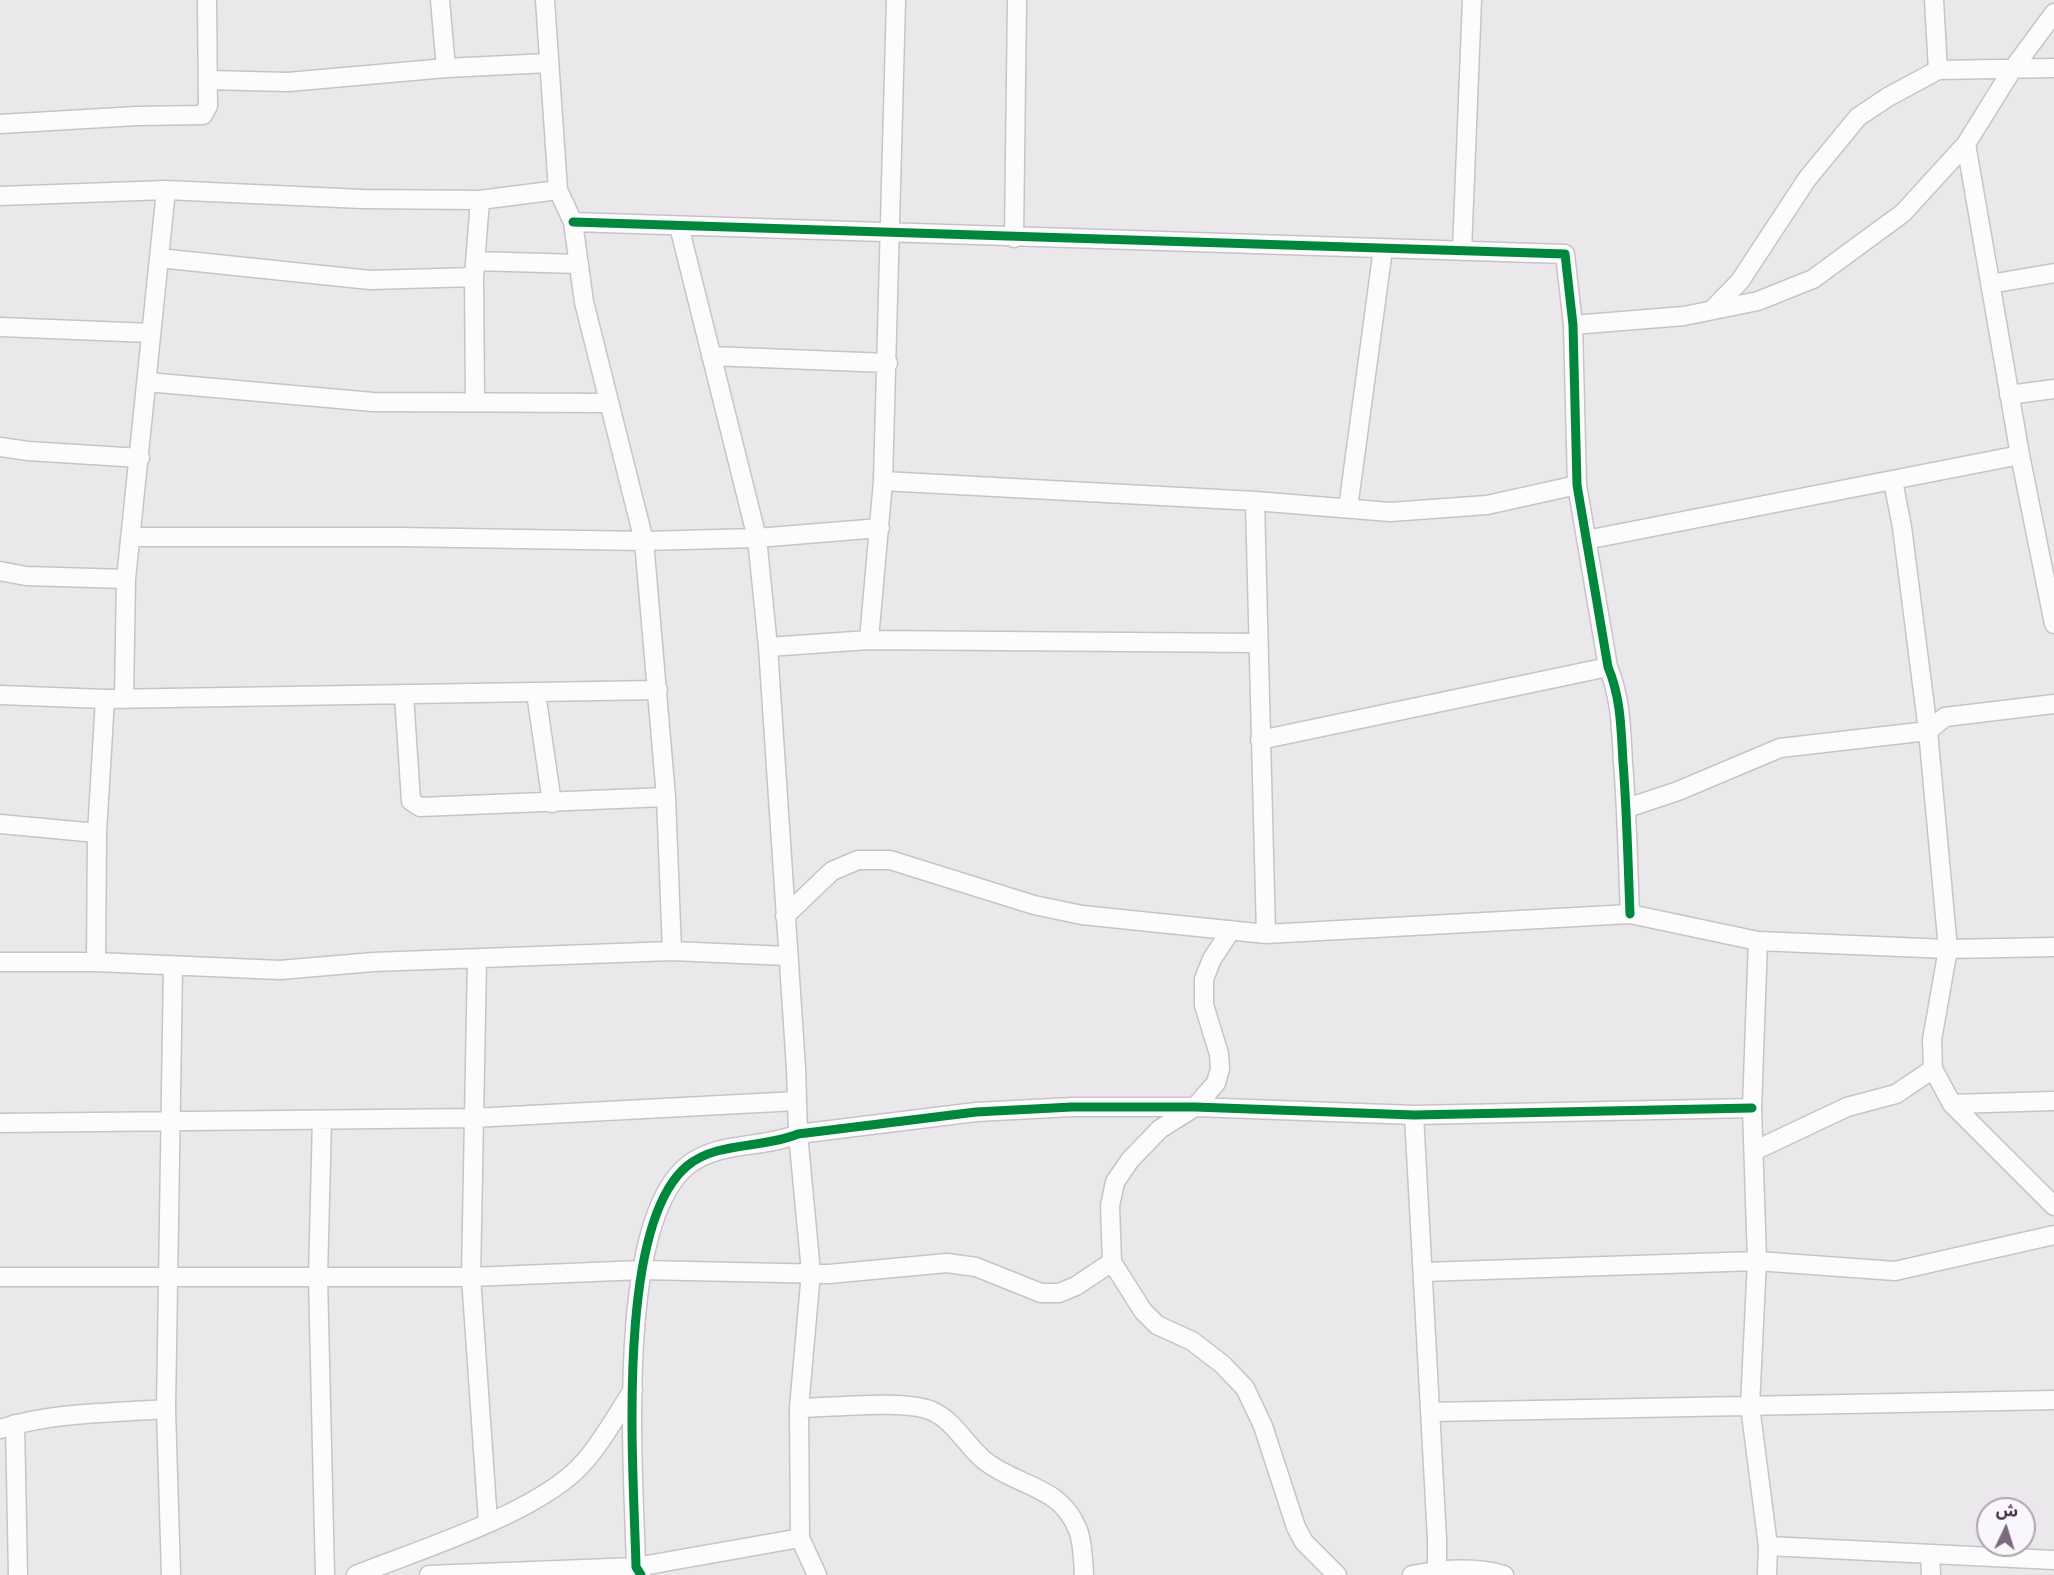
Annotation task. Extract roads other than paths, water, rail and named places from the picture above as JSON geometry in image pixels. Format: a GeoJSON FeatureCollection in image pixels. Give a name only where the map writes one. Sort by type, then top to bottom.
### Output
{"type":"FeatureCollection","features":[{"type":"Feature","properties":{"kind":"street"},"geometry":{"type":"LineString","coordinates":[[0,124],[137,116],[196,117],[206,112],[207,0]]}},
{"type":"Feature","properties":{"kind":"street"},"geometry":{"type":"LineString","coordinates":[[440,0],[446,68]]}},
{"type":"Feature","properties":{"kind":"street"},"geometry":{"type":"LineString","coordinates":[[545,0],[558,190],[573,222],[584,302],[644,542],[666,796],[672,951]]}},
{"type":"Feature","properties":{"kind":"street"},"geometry":{"type":"LineString","coordinates":[[869,640],[884,481],[892,234],[896,0]]}},
{"type":"Feature","properties":{"kind":"street"},"geometry":{"type":"LineString","coordinates":[[1014,238],[1017,0]]}},
{"type":"Feature","properties":{"kind":"street"},"geometry":{"type":"LineString","coordinates":[[1462,251],[1472,0]]}},
{"type":"Feature","properties":{"kind":"street"},"geometry":{"type":"LineString","coordinates":[[1934,0],[1938,70]]}},
{"type":"Feature","properties":{"kind":"street"},"geometry":{"type":"LineString","coordinates":[[1573,325],[1684,316],[1758,301],[1813,279],[1903,213],[1966,144],[2012,70],[2054,13]]}},
{"type":"Feature","properties":{"kind":"street"},"geometry":{"type":"LineString","coordinates":[[208,80],[288,82],[446,68],[548,63]]}},
{"type":"Feature","properties":{"kind":"street"},"geometry":{"type":"LineString","coordinates":[[1712,310],[1740,281],[1807,179],[1858,117],[1888,97],[1938,70],[2054,68]]}},
{"type":"Feature","properties":{"kind":"street"},"geometry":{"type":"LineString","coordinates":[[1966,144],[2020,455],[2047,540],[2054,624]]}},
{"type":"Feature","properties":{"kind":"street"},"geometry":{"type":"LineString","coordinates":[[0,196],[166,190],[362,199],[480,200],[558,190]]}},
{"type":"Feature","properties":{"kind":"street"},"geometry":{"type":"LineString","coordinates":[[124,699],[126,579],[166,190]]}},
{"type":"Feature","properties":{"kind":"street"},"geometry":{"type":"LineString","coordinates":[[475,402],[474,269],[480,200]]}},
{"type":"Feature","properties":{"kind":"street"},"geometry":{"type":"LineString","coordinates":[[573,222],[1565,254],[1573,325],[1577,485],[1608,668],[1617,689],[1627,808],[1630,914]]}},
{"type":"Feature","properties":{"kind":"street"},"geometry":{"type":"LineString","coordinates":[[680,226],[757,538],[768,647],[798,1134],[811,1272],[799,1408],[800,1538],[817,1575]]}},
{"type":"Feature","properties":{"kind":"street"},"geometry":{"type":"LineString","coordinates":[[1348,508],[1383,249]]}},
{"type":"Feature","properties":{"kind":"street"},"geometry":{"type":"LineString","coordinates":[[159,258],[370,280],[474,269],[579,264]]}},
{"type":"Feature","properties":{"kind":"street"},"geometry":{"type":"LineString","coordinates":[[1990,284],[2054,273]]}},
{"type":"Feature","properties":{"kind":"street"},"geometry":{"type":"LineString","coordinates":[[0,327],[152,333]]}},
{"type":"Feature","properties":{"kind":"street"},"geometry":{"type":"LineString","coordinates":[[711,356],[888,363]]}},
{"type":"Feature","properties":{"kind":"street"},"geometry":{"type":"LineString","coordinates":[[147,382],[373,402],[609,403]]}},
{"type":"Feature","properties":{"kind":"street"},"geometry":{"type":"LineString","coordinates":[[2009,395],[2054,389]]}},
{"type":"Feature","properties":{"kind":"street"},"geometry":{"type":"LineString","coordinates":[[0,447],[140,458]]}},
{"type":"Feature","properties":{"kind":"street"},"geometry":{"type":"LineString","coordinates":[[1586,540],[2020,455]]}},
{"type":"Feature","properties":{"kind":"street"},"geometry":{"type":"LineString","coordinates":[[884,481],[1255,501],[1390,512],[1487,505],[1577,485]]}},
{"type":"Feature","properties":{"kind":"street"},"geometry":{"type":"LineString","coordinates":[[1893,481],[1902,527],[1928,731],[1948,949],[1932,1040],[1933,1069],[1952,1104],[2054,1206]]}},
{"type":"Feature","properties":{"kind":"street"},"geometry":{"type":"LineString","coordinates":[[1255,501],[1266,934]]}},
{"type":"Feature","properties":{"kind":"street"},"geometry":{"type":"LineString","coordinates":[[130,537],[399,537],[644,542],[757,538],[880,528]]}},
{"type":"Feature","properties":{"kind":"street"},"geometry":{"type":"LineString","coordinates":[[0,571],[26,576],[126,579]]}},
{"type":"Feature","properties":{"kind":"street"},"geometry":{"type":"LineString","coordinates":[[768,647],[869,640],[1258,643]]}},
{"type":"Feature","properties":{"kind":"street"},"geometry":{"type":"LineString","coordinates":[[1260,740],[1608,668]]}},
{"type":"Feature","properties":{"kind":"street"},"geometry":{"type":"LineString","coordinates":[[0,695],[124,699],[658,690]]}},
{"type":"Feature","properties":{"kind":"street"},"geometry":{"type":"LineString","coordinates":[[536,693],[552,803]]}},
{"type":"Feature","properties":{"kind":"street"},"geometry":{"type":"LineString","coordinates":[[404,695],[411,801],[420,807],[552,803],[666,796]]}},
{"type":"Feature","properties":{"kind":"street"},"geometry":{"type":"LineString","coordinates":[[96,962],[97,833],[105,699]]}},
{"type":"Feature","properties":{"kind":"street"},"geometry":{"type":"LineString","coordinates":[[1627,808],[1678,791],[1780,748],[1928,731],[1945,717],[2054,704]]}},
{"type":"Feature","properties":{"kind":"street"},"geometry":{"type":"LineString","coordinates":[[0,824],[97,833]]}},
{"type":"Feature","properties":{"kind":"street"},"geometry":{"type":"LineString","coordinates":[[785,916],[832,871],[858,860],[890,860],[1034,905],[1082,915],[1266,934],[1630,914],[1758,941],[1948,949],[2054,947]]}},
{"type":"Feature","properties":{"kind":"street"},"geometry":{"type":"LineString","coordinates":[[1231,930],[1212,959],[1204,979],[1204,1005],[1219,1054],[1220,1069],[1216,1083],[1196,1107],[1160,1129],[1130,1160],[1115,1182],[1110,1206],[1112,1262],[1143,1311],[1157,1325],[1192,1341],[1222,1364],[1245,1388],[1263,1426],[1296,1527],[1304,1542],[1337,1575]]}},
{"type":"Feature","properties":{"kind":"street"},"geometry":{"type":"LineString","coordinates":[[1758,941],[1752,1108],[1757,1262],[1750,1406],[1768,1546],[1767,1575]]}},
{"type":"Feature","properties":{"kind":"street"},"geometry":{"type":"LineString","coordinates":[[0,962],[96,962],[280,970],[383,962],[672,951],[787,957]]}},
{"type":"Feature","properties":{"kind":"street"},"geometry":{"type":"LineString","coordinates":[[477,960],[471,1277],[489,1522]]}},
{"type":"Feature","properties":{"kind":"street"},"geometry":{"type":"LineString","coordinates":[[171,1575],[166,1409],[173,967]]}},
{"type":"Feature","properties":{"kind":"street"},"geometry":{"type":"LineString","coordinates":[[1754,1151],[1847,1107],[1896,1094],[1933,1069]]}},
{"type":"Feature","properties":{"kind":"street"},"geometry":{"type":"LineString","coordinates":[[0,1123],[473,1118],[797,1101]]}},
{"type":"Feature","properties":{"kind":"street"},"geometry":{"type":"LineString","coordinates":[[1952,1104],[2054,1101]]}},
{"type":"Feature","properties":{"kind":"street"},"geometry":{"type":"LineString","coordinates":[[638,1571],[633,1337],[642,1270],[656,1209],[666,1189],[686,1167],[703,1155],[717,1150],[779,1142],[798,1134],[976,1112],[1072,1107],[1196,1107],[1414,1115],[1752,1108]]}},
{"type":"Feature","properties":{"kind":"street"},"geometry":{"type":"LineString","coordinates":[[1414,1115],[1424,1272],[1437,1570]]}},
{"type":"Feature","properties":{"kind":"street"},"geometry":{"type":"LineString","coordinates":[[322,1120],[318,1277],[325,1575]]}},
{"type":"Feature","properties":{"kind":"street"},"geometry":{"type":"LineString","coordinates":[[1424,1272],[1757,1262],[1895,1271],[2054,1235]]}},
{"type":"Feature","properties":{"kind":"street"},"geometry":{"type":"LineString","coordinates":[[0,1277],[471,1277],[642,1270],[829,1274],[947,1263],[976,1267],[1041,1293],[1059,1293],[1076,1286],[1112,1262]]}},
{"type":"Feature","properties":{"kind":"street"},"geometry":{"type":"LineString","coordinates":[[356,1575],[489,1522],[545,1494],[584,1462],[633,1390]]}},
{"type":"Feature","properties":{"kind":"street"},"geometry":{"type":"LineString","coordinates":[[1431,1412],[2054,1400]]}},
{"type":"Feature","properties":{"kind":"street"},"geometry":{"type":"LineString","coordinates":[[799,1408],[912,1406],[946,1420],[984,1460],[1010,1477],[1058,1499],[1063,1504],[1078,1532],[1084,1575]]}},
{"type":"Feature","properties":{"kind":"street"},"geometry":{"type":"LineString","coordinates":[[18,1575],[8,1433],[166,1409]]}},
{"type":"Feature","properties":{"kind":"street"},"geometry":{"type":"LineString","coordinates":[[429,1575],[638,1571],[800,1538]]}},
{"type":"Feature","properties":{"kind":"street"},"geometry":{"type":"LineString","coordinates":[[1768,1546],[2054,1560]]}},
{"type":"Feature","properties":{"kind":"street"},"geometry":{"type":"LineString","coordinates":[[1930,1554],[1931,1575]]}},
{"type":"Feature","properties":{"kind":"street"},"geometry":{"type":"LineString","coordinates":[[1412,1575],[1437,1570],[1489,1570],[1504,1575]]}}]}
